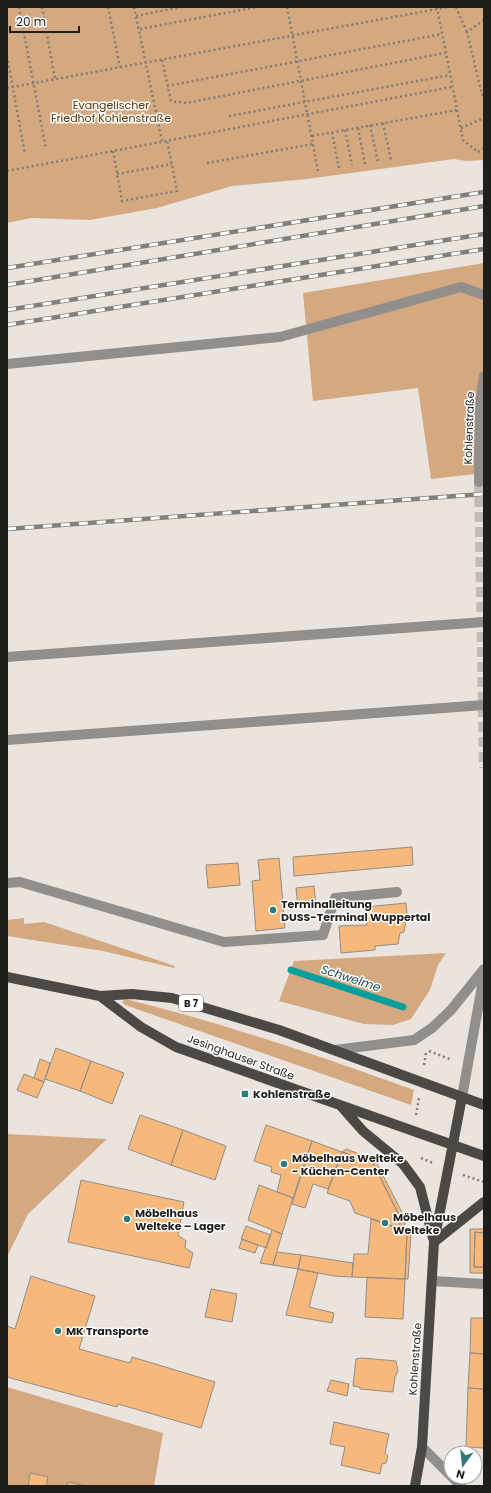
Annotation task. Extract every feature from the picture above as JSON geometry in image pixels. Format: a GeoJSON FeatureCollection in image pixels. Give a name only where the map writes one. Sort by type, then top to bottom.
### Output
{"type":"FeatureCollection","features":[{"type":"Feature","properties":{"kind":"main road","name":"Jesinghauser Straße"},"geometry":{"type":"LineString","coordinates":[[7,977],[100,996],[132,994],[172,998],[279,1030],[462,1097]]}},
{"type":"Feature","properties":{"kind":"main road","name":"Jesinghauser Straße"},"geometry":{"type":"LineString","coordinates":[[100,996],[140,1027],[176,1047],[453,1145]]}},
{"type":"Feature","properties":{"kind":"main road","name":"B 7"},"geometry":{"type":"LineString","coordinates":[[462,1097],[484,1105]]}},
{"type":"Feature","properties":{"kind":"main road","name":"Kohlenstraße"},"geometry":{"type":"LineString","coordinates":[[415,1486],[422,1448],[433,1281],[434,1242],[462,1097]]}},
{"type":"Feature","properties":{"kind":"main road"},"geometry":{"type":"LineString","coordinates":[[339,1105],[363,1131],[403,1164],[420,1187],[434,1242],[484,1202]]}},
{"type":"Feature","properties":{"kind":"main road","name":"B 7"},"geometry":{"type":"LineString","coordinates":[[453,1145],[484,1156]]}},
{"type":"Feature","properties":{"kind":"street"},"geometry":{"type":"LineString","coordinates":[[7,364],[280,337],[461,287],[484,295]]}},
{"type":"Feature","properties":{"kind":"street","name":"Kohlenstraße"},"geometry":{"type":"LineString","coordinates":[[479,482],[480,404],[484,376]]}},
{"type":"Feature","properties":{"kind":"street"},"geometry":{"type":"LineString","coordinates":[[7,658],[484,622]]}},
{"type":"Feature","properties":{"kind":"street"},"geometry":{"type":"LineString","coordinates":[[7,740],[484,705]]}},
{"type":"Feature","properties":{"kind":"street"},"geometry":{"type":"LineString","coordinates":[[7,883],[20,882],[224,942],[324,935],[335,898],[397,892]]}},
{"type":"Feature","properties":{"kind":"street"},"geometry":{"type":"LineString","coordinates":[[335,1050],[414,1040],[432,1028],[451,1010],[484,969]]}},
{"type":"Feature","properties":{"kind":"street","name":"Kohlenstraße"},"geometry":{"type":"LineString","coordinates":[[462,1097],[477,1021],[484,975]]}},
{"type":"Feature","properties":{"kind":"street"},"geometry":{"type":"LineString","coordinates":[[477,1021],[484,1030]]}},
{"type":"Feature","properties":{"kind":"street"},"geometry":{"type":"LineString","coordinates":[[433,1281],[484,1284]]}},
{"type":"Feature","properties":{"kind":"street"},"geometry":{"type":"LineString","coordinates":[[422,1448],[443,1468]]}},
{"type":"Feature","properties":{"kind":"path"},"geometry":{"type":"LineString","coordinates":[[19,7],[46,149]]}},
{"type":"Feature","properties":{"kind":"path"},"geometry":{"type":"LineString","coordinates":[[42,7],[55,79]]}},
{"type":"Feature","properties":{"kind":"path"},"geometry":{"type":"LineString","coordinates":[[108,7],[120,68]]}},
{"type":"Feature","properties":{"kind":"path"},"geometry":{"type":"LineString","coordinates":[[134,7],[162,141]]}},
{"type":"Feature","properties":{"kind":"path"},"geometry":{"type":"LineString","coordinates":[[136,16],[181,7]]}},
{"type":"Feature","properties":{"kind":"path"},"geometry":{"type":"LineString","coordinates":[[140,30],[257,7]]}},
{"type":"Feature","properties":{"kind":"path"},"geometry":{"type":"LineString","coordinates":[[287,7],[318,171]]}},
{"type":"Feature","properties":{"kind":"path"},"geometry":{"type":"LineString","coordinates":[[7,88],[448,7]]}},
{"type":"Feature","properties":{"kind":"path"},"geometry":{"type":"LineString","coordinates":[[456,7],[467,32],[482,95],[484,94]]}},
{"type":"Feature","properties":{"kind":"path"},"geometry":{"type":"LineString","coordinates":[[437,8],[460,129],[464,140],[478,152],[484,149]]}},
{"type":"Feature","properties":{"kind":"path"},"geometry":{"type":"LineString","coordinates":[[467,32],[484,20]]}},
{"type":"Feature","properties":{"kind":"path"},"geometry":{"type":"LineString","coordinates":[[167,86],[297,60],[442,34]]}},
{"type":"Feature","properties":{"kind":"path"},"geometry":{"type":"LineString","coordinates":[[162,60],[171,101],[186,103],[446,53]]}},
{"type":"Feature","properties":{"kind":"path"},"geometry":{"type":"LineString","coordinates":[[7,56],[25,154]]}},
{"type":"Feature","properties":{"kind":"path"},"geometry":{"type":"LineString","coordinates":[[229,116],[450,74]]}},
{"type":"Feature","properties":{"kind":"path"},"geometry":{"type":"LineString","coordinates":[[7,171],[452,87]]}},
{"type":"Feature","properties":{"kind":"path"},"geometry":{"type":"LineString","coordinates":[[311,136],[457,110]]}},
{"type":"Feature","properties":{"kind":"path"},"geometry":{"type":"LineString","coordinates":[[460,129],[484,118]]}},
{"type":"Feature","properties":{"kind":"path"},"geometry":{"type":"LineString","coordinates":[[384,123],[390,160]]}},
{"type":"Feature","properties":{"kind":"path"},"geometry":{"type":"LineString","coordinates":[[370,125],[378,162]]}},
{"type":"Feature","properties":{"kind":"path"},"geometry":{"type":"LineString","coordinates":[[358,128],[365,164]]}},
{"type":"Feature","properties":{"kind":"path"},"geometry":{"type":"LineString","coordinates":[[345,130],[352,165]]}},
{"type":"Feature","properties":{"kind":"path"},"geometry":{"type":"LineString","coordinates":[[332,132],[339,168]]}},
{"type":"Feature","properties":{"kind":"path"},"geometry":{"type":"LineString","coordinates":[[113,151],[122,201],[177,191],[167,140]]}},
{"type":"Feature","properties":{"kind":"path"},"geometry":{"type":"LineString","coordinates":[[207,163],[313,144]]}},
{"type":"Feature","properties":{"kind":"path"},"geometry":{"type":"LineString","coordinates":[[117,174],[172,164]]}},
{"type":"Feature","properties":{"kind":"green space","name":"Evangelischer Friedhof Kohlenstraße"},"geometry":{"type":"Polygon","coordinates":[[[7,7],[484,7],[484,160],[466,161],[454,159],[307,179],[232,186],[157,208],[90,220],[31,218],[7,223],[7,7]]]}},
{"type":"Feature","properties":{"kind":"green space"},"geometry":{"type":"Polygon","coordinates":[[[484,263],[484,473],[431,479],[418,388],[313,401],[303,293],[484,263]]]}},
{"type":"Feature","properties":{"kind":"green space"},"geometry":{"type":"Polygon","coordinates":[[[24,918],[24,924],[44,922],[175,966],[174,968],[103,951],[7,936],[7,920],[24,918]]]}},
{"type":"Feature","properties":{"kind":"green space"},"geometry":{"type":"Polygon","coordinates":[[[446,953],[438,965],[430,990],[411,1019],[393,1025],[364,1024],[279,1001],[294,961],[446,953]]]}},
{"type":"Feature","properties":{"kind":"green space"},"geometry":{"type":"Polygon","coordinates":[[[125,999],[235,1029],[414,1090],[411,1105],[125,1005],[122,1002],[125,999]]]}},
{"type":"Feature","properties":{"kind":"green space"},"geometry":{"type":"Polygon","coordinates":[[[7,1134],[107,1139],[28,1214],[7,1257],[7,1134]]]}},
{"type":"Feature","properties":{"kind":"green space"},"geometry":{"type":"Polygon","coordinates":[[[7,1387],[163,1433],[154,1486],[7,1486],[7,1387]]]}},
{"type":"Feature","properties":{"kind":"building"},"geometry":{"type":"Polygon","coordinates":[[[412,847],[413,865],[294,876],[293,857],[412,847]]]}},
{"type":"Feature","properties":{"kind":"building"},"geometry":{"type":"Polygon","coordinates":[[[279,858],[285,928],[256,931],[252,881],[260,880],[258,860],[279,858]]]}},
{"type":"Feature","properties":{"kind":"building"},"geometry":{"type":"Polygon","coordinates":[[[238,863],[240,885],[208,888],[206,865],[238,863]]]}},
{"type":"Feature","properties":{"kind":"building"},"geometry":{"type":"Polygon","coordinates":[[[314,886],[316,907],[298,908],[296,888],[314,886]]]}},
{"type":"Feature","properties":{"kind":"building"},"geometry":{"type":"Polygon","coordinates":[[[406,903],[407,915],[404,932],[400,933],[398,944],[375,946],[375,950],[341,953],[339,926],[367,925],[366,907],[406,903]]]}},
{"type":"Feature","properties":{"kind":"building"},"geometry":{"type":"Polygon","coordinates":[[[56,1048],[91,1061],[80,1091],[45,1079],[56,1048]]]}},
{"type":"Feature","properties":{"kind":"building"},"geometry":{"type":"Polygon","coordinates":[[[40,1059],[50,1063],[44,1082],[34,1078],[40,1059]]]}},
{"type":"Feature","properties":{"kind":"building"},"geometry":{"type":"Polygon","coordinates":[[[91,1061],[124,1073],[112,1104],[80,1091],[91,1061]]]}},
{"type":"Feature","properties":{"kind":"building"},"geometry":{"type":"Polygon","coordinates":[[[24,1074],[44,1082],[37,1098],[17,1090],[24,1074]]]}},
{"type":"Feature","properties":{"kind":"building"},"geometry":{"type":"Polygon","coordinates":[[[140,1115],[183,1130],[171,1165],[128,1149],[140,1115]]]}},
{"type":"Feature","properties":{"kind":"building","name":"Möbelhaus Welteke - Küchen-Center"},"geometry":{"type":"Polygon","coordinates":[[[266,1125],[312,1141],[293,1198],[277,1192],[281,1175],[271,1172],[272,1167],[254,1161],[266,1125]]]}},
{"type":"Feature","properties":{"kind":"building"},"geometry":{"type":"Polygon","coordinates":[[[183,1130],[226,1146],[215,1180],[171,1165],[183,1130]]]}},
{"type":"Feature","properties":{"kind":"building"},"geometry":{"type":"Polygon","coordinates":[[[312,1141],[342,1152],[328,1189],[313,1184],[305,1208],[292,1204],[312,1141]]]}},
{"type":"Feature","properties":{"kind":"building"},"geometry":{"type":"Polygon","coordinates":[[[346,1149],[375,1160],[406,1220],[403,1230],[399,1228],[401,1219],[373,1163],[342,1152],[346,1149]]]}},
{"type":"Feature","properties":{"kind":"building"},"geometry":{"type":"Polygon","coordinates":[[[342,1152],[373,1163],[401,1219],[399,1228],[355,1213],[350,1201],[327,1193],[342,1152]]]}},
{"type":"Feature","properties":{"kind":"building","name":"Möbelhaus Welteke – Lager"},"geometry":{"type":"Polygon","coordinates":[[[81,1180],[184,1202],[178,1235],[186,1241],[185,1248],[193,1253],[189,1268],[68,1242],[81,1180]]]}},
{"type":"Feature","properties":{"kind":"building"},"geometry":{"type":"Polygon","coordinates":[[[259,1185],[293,1198],[282,1234],[248,1220],[259,1185]]]}},
{"type":"Feature","properties":{"kind":"building"},"geometry":{"type":"Polygon","coordinates":[[[371,1219],[407,1232],[405,1279],[352,1277],[354,1254],[368,1254],[371,1219]]]}},
{"type":"Feature","properties":{"kind":"building"},"geometry":{"type":"Polygon","coordinates":[[[246,1226],[271,1235],[266,1248],[241,1239],[246,1226]]]}},
{"type":"Feature","properties":{"kind":"building"},"geometry":{"type":"Polygon","coordinates":[[[470,1229],[484,1229],[484,1233],[475,1232],[474,1267],[484,1267],[484,1273],[470,1273],[470,1229]]]}},
{"type":"Feature","properties":{"kind":"building"},"geometry":{"type":"Polygon","coordinates":[[[272,1230],[282,1234],[273,1265],[260,1263],[272,1230]]]}},
{"type":"Feature","properties":{"kind":"building"},"geometry":{"type":"Polygon","coordinates":[[[407,1232],[411,1232],[408,1279],[405,1279],[407,1232]]]}},
{"type":"Feature","properties":{"kind":"building"},"geometry":{"type":"Polygon","coordinates":[[[475,1232],[484,1233],[484,1267],[474,1267],[475,1232]]]}},
{"type":"Feature","properties":{"kind":"building"},"geometry":{"type":"Polygon","coordinates":[[[242,1239],[258,1245],[255,1253],[239,1248],[242,1239]]]}},
{"type":"Feature","properties":{"kind":"building"},"geometry":{"type":"Polygon","coordinates":[[[277,1252],[301,1255],[298,1269],[273,1265],[277,1252]]]}},
{"type":"Feature","properties":{"kind":"building"},"geometry":{"type":"Polygon","coordinates":[[[301,1255],[353,1263],[352,1277],[334,1276],[298,1269],[301,1255]]]}},
{"type":"Feature","properties":{"kind":"building"},"geometry":{"type":"Polygon","coordinates":[[[298,1269],[318,1273],[309,1307],[334,1313],[332,1323],[286,1315],[298,1269]]]}},
{"type":"Feature","properties":{"kind":"building"},"geometry":{"type":"Polygon","coordinates":[[[31,1276],[95,1296],[79,1349],[130,1363],[132,1357],[215,1382],[201,1428],[118,1404],[117,1407],[7,1377],[7,1326],[15,1329],[31,1276]]]}},
{"type":"Feature","properties":{"kind":"building"},"geometry":{"type":"Polygon","coordinates":[[[367,1277],[405,1279],[403,1319],[365,1317],[367,1277]]]}},
{"type":"Feature","properties":{"kind":"building"},"geometry":{"type":"Polygon","coordinates":[[[211,1289],[237,1294],[232,1322],[205,1317],[211,1289]]]}},
{"type":"Feature","properties":{"kind":"building"},"geometry":{"type":"Polygon","coordinates":[[[471,1318],[484,1318],[484,1354],[470,1353],[471,1318]]]}},
{"type":"Feature","properties":{"kind":"building"},"geometry":{"type":"Polygon","coordinates":[[[470,1353],[484,1354],[484,1389],[468,1388],[470,1353]]]}},
{"type":"Feature","properties":{"kind":"building"},"geometry":{"type":"Polygon","coordinates":[[[362,1358],[396,1361],[398,1371],[395,1377],[393,1392],[360,1389],[360,1387],[353,1386],[356,1359],[362,1358]]]}},
{"type":"Feature","properties":{"kind":"building"},"geometry":{"type":"Polygon","coordinates":[[[331,1380],[349,1384],[347,1396],[327,1391],[331,1380]]]}},
{"type":"Feature","properties":{"kind":"building"},"geometry":{"type":"Polygon","coordinates":[[[468,1388],[484,1389],[484,1448],[483,1445],[466,1445],[468,1388]]]}},
{"type":"Feature","properties":{"kind":"building"},"geometry":{"type":"Polygon","coordinates":[[[334,1422],[389,1434],[385,1453],[388,1456],[386,1463],[382,1464],[380,1474],[341,1465],[345,1447],[330,1444],[334,1422]]]}},
{"type":"Feature","properties":{"kind":"building"},"geometry":{"type":"Polygon","coordinates":[[[30,1473],[48,1477],[46,1486],[28,1486],[30,1473]]]}},
{"type":"Feature","properties":{"kind":"building"},"geometry":{"type":"Polygon","coordinates":[[[68,1482],[86,1486],[67,1486],[68,1482]]]}},
{"type":"Feature","properties":{"kind":"waterway","name":"Schwelme"},"geometry":{"type":"LineString","coordinates":[[291,970],[403,1007]]}},
{"type":"Feature","properties":{"kind":"tunnel"},"geometry":{"type":"LineString","coordinates":[[479,482],[484,768]]}},
{"type":"Feature","properties":{"kind":"railway"},"geometry":{"type":"LineString","coordinates":[[7,268],[484,192]]}},
{"type":"Feature","properties":{"kind":"railway"},"geometry":{"type":"LineString","coordinates":[[7,285],[484,206]]}},
{"type":"Feature","properties":{"kind":"railway"},"geometry":{"type":"LineString","coordinates":[[7,310],[484,234]]}},
{"type":"Feature","properties":{"kind":"railway"},"geometry":{"type":"LineString","coordinates":[[7,325],[484,249]]}},
{"type":"Feature","properties":{"kind":"railway"},"geometry":{"type":"LineString","coordinates":[[7,529],[484,494]]}},
{"type":"Feature","properties":{"kind":"place","name":"Terminalleitung DUSS-Terminal Wuppertal"},"geometry":{"type":"Point","coordinates":[273,910]}},
{"type":"Feature","properties":{"kind":"place","name":"Kohlenstraße"},"geometry":{"type":"Point","coordinates":[245,1094]}},
{"type":"Feature","properties":{"kind":"place","name":"Möbelhaus Welteke - Küchen-Center"},"geometry":{"type":"Point","coordinates":[284,1164]}},
{"type":"Feature","properties":{"kind":"place","name":"Möbelhaus Welteke – Lager"},"geometry":{"type":"Point","coordinates":[127,1219]}},
{"type":"Feature","properties":{"kind":"place","name":"Möbelhaus Welteke"},"geometry":{"type":"Point","coordinates":[385,1223]}},
{"type":"Feature","properties":{"kind":"place","name":"MK Transporte"},"geometry":{"type":"Point","coordinates":[58,1331]}}]}
